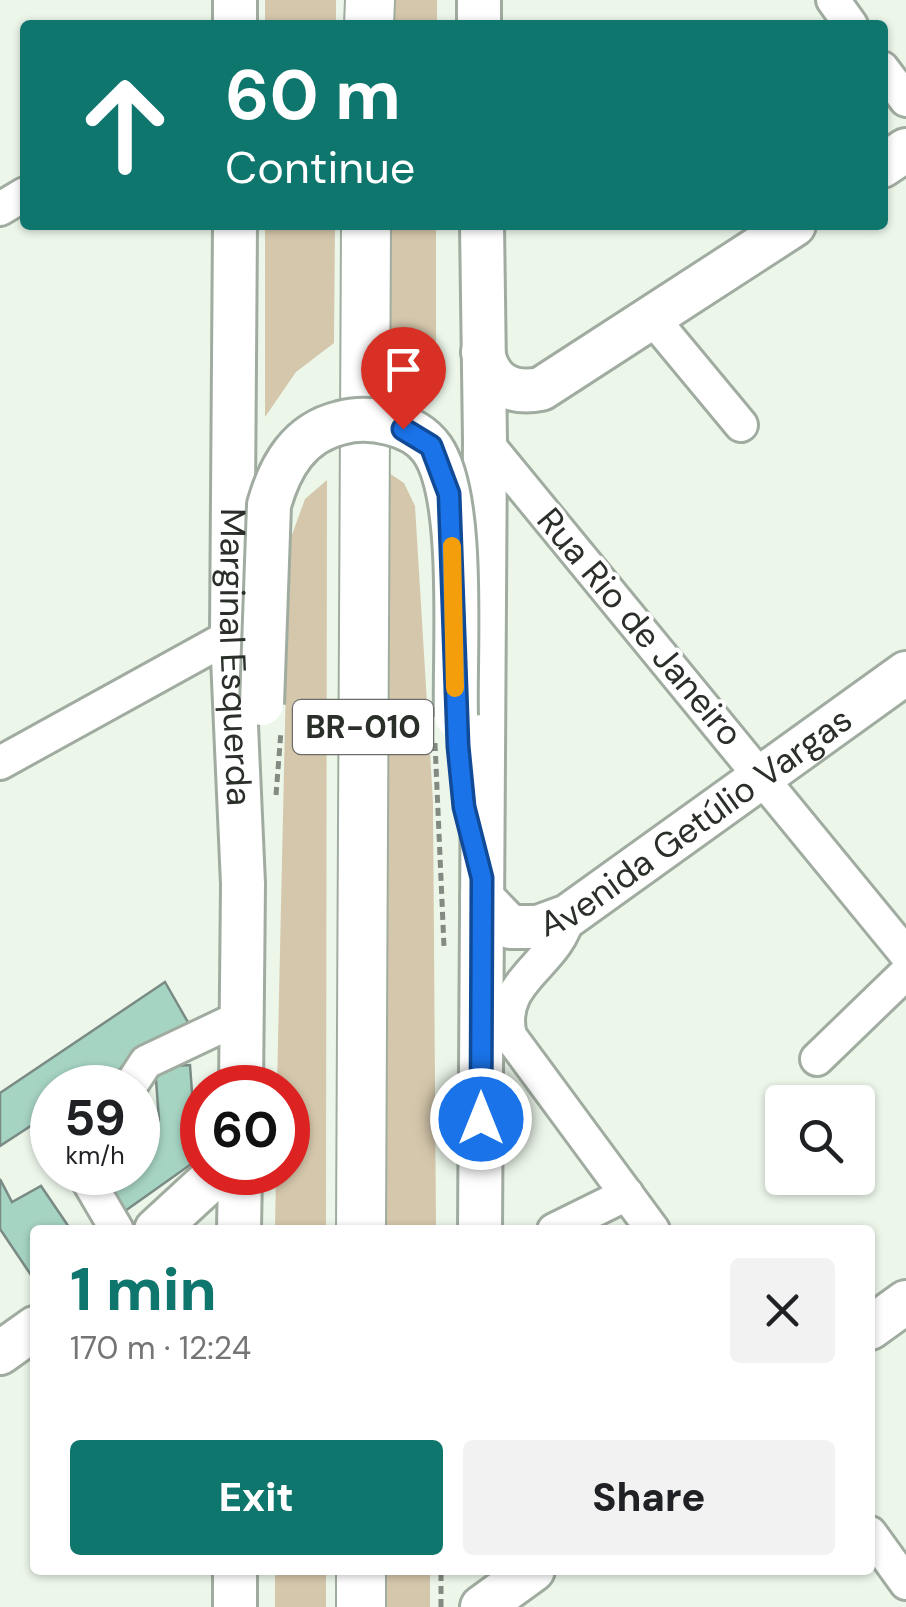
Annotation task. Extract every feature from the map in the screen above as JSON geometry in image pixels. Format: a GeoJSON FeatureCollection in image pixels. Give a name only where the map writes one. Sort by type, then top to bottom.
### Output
{"type":"FeatureCollection","features":[{"type":"Feature","properties":{"kind":"highway","name":"BR-010"},"geometry":{"type":"LineString","coordinates":[[361,1225],[366,230]]}},
{"type":"Feature","properties":{"kind":"highway"},"geometry":{"type":"LineString","coordinates":[[361,1575],[361,1607]]}},
{"type":"Feature","properties":{"kind":"main road","name":"Marginal Esquerda"},"geometry":{"type":"LineString","coordinates":[[235,230],[232,634],[243,884],[241,1065]]}},
{"type":"Feature","properties":{"kind":"main road","name":"BR-010"},"geometry":{"type":"LineString","coordinates":[[480,1225],[485,441],[482,230]]}},
{"type":"Feature","properties":{"kind":"main road"},"geometry":{"type":"LineString","coordinates":[[483,352],[492,378],[516,391],[529,392],[568,376],[786,230]]}},
{"type":"Feature","properties":{"kind":"main road"},"geometry":{"type":"LineString","coordinates":[[243,884],[255,812],[269,505],[277,477],[308,436],[327,426],[368,420],[389,422],[417,435],[431,446],[444,472],[451,516],[456,716],[464,807],[482,888]]}},
{"type":"Feature","properties":{"kind":"main road","name":"Avenida Getúlio Vargas"},"geometry":{"type":"LineString","coordinates":[[482,888],[510,927],[538,927],[568,916],[906,673]]}},
{"type":"Feature","properties":{"kind":"main road"},"geometry":{"type":"LineString","coordinates":[[161,1225],[193,1195]]}},
{"type":"Feature","properties":{"kind":"main road"},"geometry":{"type":"LineString","coordinates":[[239,1225],[240,1195]]}},
{"type":"Feature","properties":{"kind":"main road"},"geometry":{"type":"LineString","coordinates":[[875,1324],[906,1302]]}},
{"type":"Feature","properties":{"kind":"main road"},"geometry":{"type":"LineString","coordinates":[[0,1353],[30,1332]]}},
{"type":"Feature","properties":{"kind":"main road"},"geometry":{"type":"LineString","coordinates":[[235,1575],[235,1607]]}},
{"type":"Feature","properties":{"kind":"main road"},"geometry":{"type":"LineString","coordinates":[[478,1575],[480,1607]]}},
{"type":"Feature","properties":{"kind":"main road"},"geometry":{"type":"LineString","coordinates":[[480,1607],[526,1575]]}},
{"type":"Feature","properties":{"kind":"street"},"geometry":{"type":"LineString","coordinates":[[888,76],[906,100]]}},
{"type":"Feature","properties":{"kind":"street"},"geometry":{"type":"LineString","coordinates":[[653,319],[741,425]]}},
{"type":"Feature","properties":{"kind":"street","name":"Rua Rio de Janeiro"},"geometry":{"type":"LineString","coordinates":[[485,441],[906,954]]}},
{"type":"Feature","properties":{"kind":"street"},"geometry":{"type":"LineString","coordinates":[[0,762],[232,634]]}},
{"type":"Feature","properties":{"kind":"street"},"geometry":{"type":"LineString","coordinates":[[568,916],[558,944],[512,992],[507,1022],[519,1050],[649,1225]]}},
{"type":"Feature","properties":{"kind":"street"},"geometry":{"type":"LineString","coordinates":[[816,1059],[906,973]]}},
{"type":"Feature","properties":{"kind":"street"},"geometry":{"type":"LineString","coordinates":[[144,1065],[241,1017]]}},
{"type":"Feature","properties":{"kind":"street"},"geometry":{"type":"LineString","coordinates":[[564,1225],[627,1194]]}},
{"type":"Feature","properties":{"kind":"street"},"geometry":{"type":"LineString","coordinates":[[97,1195],[115,1225]]}},
{"type":"Feature","properties":{"kind":"street"},"geometry":{"type":"LineString","coordinates":[[875,1540],[906,1583]]}},
{"type":"Feature","properties":{"kind":"path"},"geometry":{"type":"LineString","coordinates":[[441,1575],[441,1607]]}},
{"type":"Feature","properties":{"kind":"shaded area"},"geometry":{"type":"Polygon","coordinates":[[[265,0],[336,0],[336,20],[265,20],[265,0]]]}},
{"type":"Feature","properties":{"kind":"shaded area"},"geometry":{"type":"Polygon","coordinates":[[[387,0],[437,0],[437,20],[387,20],[387,0]]]}},
{"type":"Feature","properties":{"kind":"shaded area"},"geometry":{"type":"Polygon","coordinates":[[[265,230],[335,230],[334,343],[296,372],[265,417],[265,230]]]}},
{"type":"Feature","properties":{"kind":"shaded area"},"geometry":{"type":"Polygon","coordinates":[[[388,230],[436,230],[436,375],[388,356],[388,230]]]}},
{"type":"Feature","properties":{"kind":"shaded area"},"geometry":{"type":"Polygon","coordinates":[[[389,473],[404,483],[415,506],[433,802],[436,1225],[381,1225],[389,473]]]}},
{"type":"Feature","properties":{"kind":"shaded area"},"geometry":{"type":"Polygon","coordinates":[[[327,480],[326,1225],[275,1225],[276,1195],[310,1195],[310,1065],[277,1065],[289,543],[305,499],[327,480]]]}},
{"type":"Feature","properties":{"kind":"shaded area"},"geometry":{"type":"Polygon","coordinates":[[[326,1575],[326,1607],[275,1607],[275,1576],[326,1575]]]}},
{"type":"Feature","properties":{"kind":"shaded area"},"geometry":{"type":"Polygon","coordinates":[[[380,1575],[430,1575],[430,1607],[380,1607],[380,1575]]]}},
{"type":"Feature","properties":{"kind":"building"},"geometry":{"type":"Polygon","coordinates":[[[165,982],[189,1024],[126,1065],[42,1065],[165,982]]]}},
{"type":"Feature","properties":{"kind":"building"},"geometry":{"type":"Polygon","coordinates":[[[180,1066],[180,1172],[160,1186],[160,1067],[180,1066]]]}},
{"type":"Feature","properties":{"kind":"building"},"geometry":{"type":"Polygon","coordinates":[[[30,1073],[30,1126],[0,1146],[0,1093],[30,1073]]]}},
{"type":"Feature","properties":{"kind":"building"},"geometry":{"type":"Polygon","coordinates":[[[0,1179],[12,1202],[30,1192],[47,1195],[68,1225],[30,1225],[30,1274],[0,1229],[0,1179]]]}},
{"type":"Feature","properties":{"kind":"building"},"geometry":{"type":"Polygon","coordinates":[[[114,1195],[148,1195],[125,1211],[114,1195]]]}},
{"type":"Feature","properties":{"kind":"slow traffic"},"geometry":{"type":"LineString","coordinates":[[452,546],[455,688]]}},
{"type":"Feature","properties":{"kind":"route"},"geometry":{"type":"LineString","coordinates":[[403,429],[431,446],[444,472],[449,494],[458,746],[464,807],[482,878],[481,1119]]}}]}
